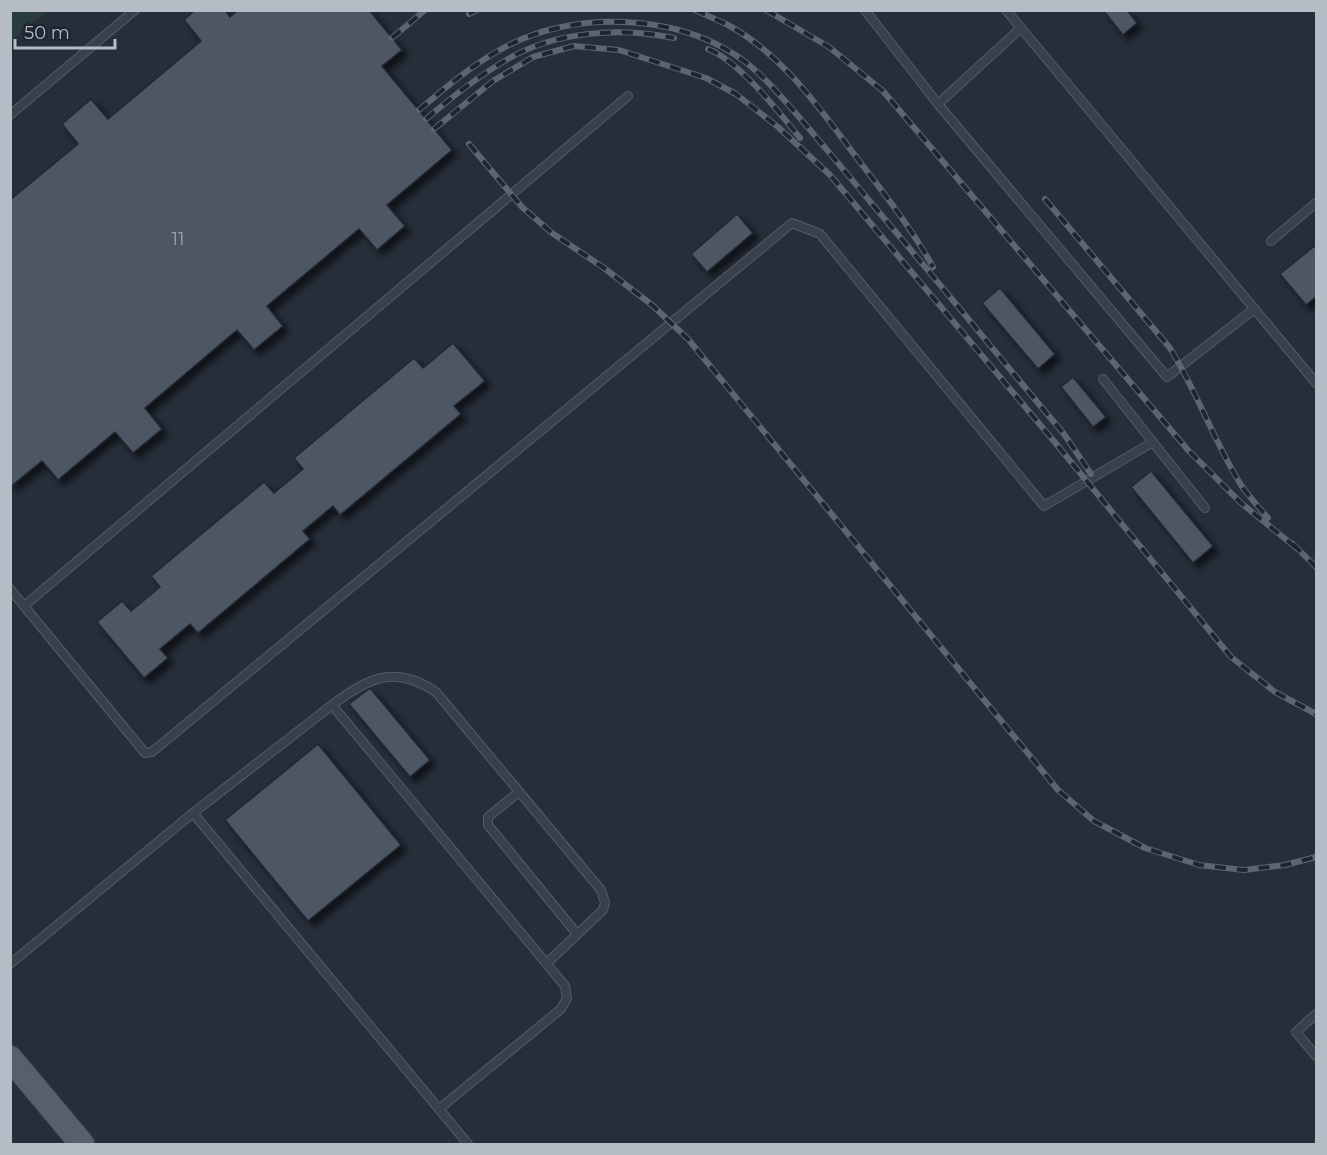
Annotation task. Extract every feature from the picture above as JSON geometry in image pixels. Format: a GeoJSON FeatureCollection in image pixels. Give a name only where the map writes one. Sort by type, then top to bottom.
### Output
{"type":"FeatureCollection","features":[{"type":"Feature","properties":{"kind":"main road"},"geometry":{"type":"LineString","coordinates":[[10,1058],[82,1144]]}},
{"type":"Feature","properties":{"kind":"lane"},"geometry":{"type":"LineString","coordinates":[[10,115],[135,10]]}},
{"type":"Feature","properties":{"kind":"lane"},"geometry":{"type":"LineString","coordinates":[[865,10],[938,104],[1167,377],[1254,309]]}},
{"type":"Feature","properties":{"kind":"lane"},"geometry":{"type":"LineString","coordinates":[[1006,10],[1317,383]]}},
{"type":"Feature","properties":{"kind":"lane"},"geometry":{"type":"LineString","coordinates":[[938,104],[1021,28]]}},
{"type":"Feature","properties":{"kind":"lane"},"geometry":{"type":"LineString","coordinates":[[24,606],[628,96]]}},
{"type":"Feature","properties":{"kind":"lane"},"geometry":{"type":"LineString","coordinates":[[1271,241],[1317,203]]}},
{"type":"Feature","properties":{"kind":"lane"},"geometry":{"type":"LineString","coordinates":[[10,589],[145,753],[152,752],[792,223],[820,234],[1044,506],[1153,442]]}},
{"type":"Feature","properties":{"kind":"lane"},"geometry":{"type":"LineString","coordinates":[[1103,379],[1205,508]]}},
{"type":"Feature","properties":{"kind":"lane"},"geometry":{"type":"LineString","coordinates":[[10,964],[193,813],[332,705],[355,688],[372,680],[398,676],[422,682],[436,692],[601,890],[605,903],[603,910],[547,963]]}},
{"type":"Feature","properties":{"kind":"lane"},"geometry":{"type":"LineString","coordinates":[[332,705],[565,986],[567,998],[561,1009],[439,1109]]}},
{"type":"Feature","properties":{"kind":"lane"},"geometry":{"type":"LineString","coordinates":[[519,792],[488,817],[488,825],[577,934]]}},
{"type":"Feature","properties":{"kind":"lane"},"geometry":{"type":"LineString","coordinates":[[193,813],[468,1144]]}},
{"type":"Feature","properties":{"kind":"lane"},"geometry":{"type":"LineString","coordinates":[[1317,1014],[1296,1032],[1317,1056]]}},
{"type":"Feature","properties":{"kind":"shaded area"},"geometry":{"type":"Polygon","coordinates":[[[11,10],[47,10],[47,11],[11,41],[11,10]]]}},
{"type":"Feature","properties":{"kind":"building"},"geometry":{"type":"Polygon","coordinates":[[[195,10],[225,10],[230,17],[238,10],[369,10],[402,50],[382,66],[452,150],[387,205],[405,226],[377,250],[359,229],[267,306],[283,326],[254,350],[237,330],[145,408],[162,429],[133,453],[115,432],[58,480],[42,461],[10,487],[10,200],[78,144],[62,124],[91,99],[108,119],[201,41],[184,20],[195,10]]]}},
{"type":"Feature","properties":{"kind":"building"},"geometry":{"type":"Polygon","coordinates":[[[1103,10],[1127,10],[1137,23],[1123,35],[1103,10]]]}},
{"type":"Feature","properties":{"kind":"building"},"geometry":{"type":"Polygon","coordinates":[[[737,214],[753,233],[707,272],[691,254],[737,214]]]}},
{"type":"Feature","properties":{"kind":"building"},"geometry":{"type":"Polygon","coordinates":[[[1317,244],[1317,296],[1306,305],[1280,274],[1317,244]]]}},
{"type":"Feature","properties":{"kind":"building"},"geometry":{"type":"Polygon","coordinates":[[[1000,288],[1055,354],[1038,369],[982,303],[1000,288]]]}},
{"type":"Feature","properties":{"kind":"building"},"geometry":{"type":"Polygon","coordinates":[[[453,343],[485,381],[454,406],[461,414],[340,515],[333,506],[303,531],[310,539],[198,633],[190,624],[160,649],[168,658],[144,678],[97,622],[122,601],[131,611],[160,587],[151,576],[264,482],[274,493],[303,469],[294,458],[414,358],[423,368],[453,343]]]}},
{"type":"Feature","properties":{"kind":"building"},"geometry":{"type":"Polygon","coordinates":[[[1073,377],[1106,417],[1093,427],[1061,387],[1073,377]]]}},
{"type":"Feature","properties":{"kind":"building"},"geometry":{"type":"Polygon","coordinates":[[[1151,471],[1213,546],[1193,563],[1131,487],[1151,471]]]}},
{"type":"Feature","properties":{"kind":"building"},"geometry":{"type":"Polygon","coordinates":[[[370,688],[430,760],[410,777],[349,704],[370,688]]]}},
{"type":"Feature","properties":{"kind":"building"},"geometry":{"type":"Polygon","coordinates":[[[318,744],[401,845],[308,921],[225,820],[318,744]]]}},
{"type":"Feature","properties":{"kind":"railway"},"geometry":{"type":"LineString","coordinates":[[392,38],[425,10]]}},
{"type":"Feature","properties":{"kind":"railway"},"geometry":{"type":"LineString","coordinates":[[469,14],[477,10]]}},
{"type":"Feature","properties":{"kind":"railway"},"geometry":{"type":"LineString","coordinates":[[695,10],[728,25],[748,38],[767,52],[801,86],[898,213],[933,267]]}},
{"type":"Feature","properties":{"kind":"railway"},"geometry":{"type":"LineString","coordinates":[[766,10],[829,47],[883,91],[1188,450],[1241,503],[1299,550]]}},
{"type":"Feature","properties":{"kind":"railway"},"geometry":{"type":"LineString","coordinates":[[419,110],[463,74],[498,51],[537,34],[565,26],[624,22],[653,25],[682,31],[734,54],[763,77],[805,124],[1064,434],[1091,474]]}},
{"type":"Feature","properties":{"kind":"railway"},"geometry":{"type":"LineString","coordinates":[[426,119],[497,66],[547,42],[567,37],[610,32],[674,38]]}},
{"type":"Feature","properties":{"kind":"railway"},"geometry":{"type":"LineString","coordinates":[[434,129],[493,81],[533,57],[574,46],[619,50],[706,78],[736,94],[778,127],[830,175],[1053,440],[1231,657],[1275,692],[1316,714]]}},
{"type":"Feature","properties":{"kind":"railway"},"geometry":{"type":"LineString","coordinates":[[708,49],[720,55],[745,76],[800,138]]}},
{"type":"Feature","properties":{"kind":"railway"},"geometry":{"type":"LineString","coordinates":[[469,144],[522,207],[552,233],[604,268],[652,305],[688,339],[1058,790],[1094,821],[1145,848],[1199,865],[1244,870],[1285,865],[1316,857]]}},
{"type":"Feature","properties":{"kind":"railway"},"geometry":{"type":"LineString","coordinates":[[1045,199],[1170,348],[1231,468],[1244,489],[1268,518]]}},
{"type":"Feature","properties":{"kind":"railway"},"geometry":{"type":"LineString","coordinates":[[1293,544],[1316,567]]}}]}
